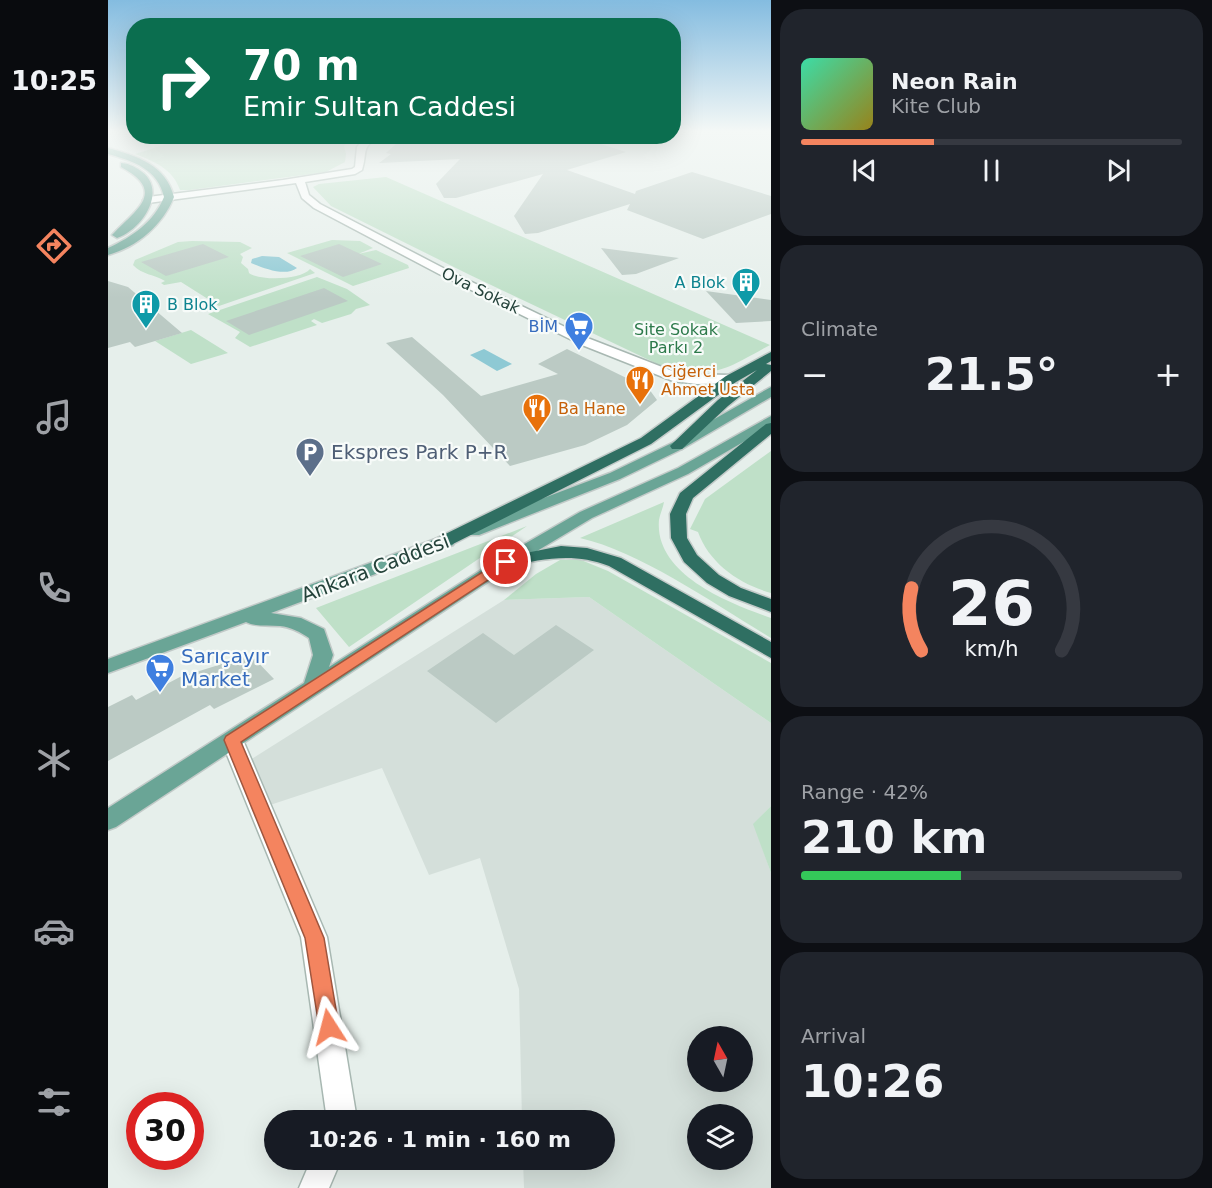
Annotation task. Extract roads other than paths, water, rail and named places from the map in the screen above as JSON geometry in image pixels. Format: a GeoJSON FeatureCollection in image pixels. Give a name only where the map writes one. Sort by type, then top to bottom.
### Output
{"type":"FeatureCollection","features":[{"type":"Feature","properties":{"kind":"highway"},"geometry":{"type":"LineString","coordinates":[[433,547],[646,441],[731,379],[771,356]]}},
{"type":"Feature","properties":{"kind":"highway"},"geometry":{"type":"LineString","coordinates":[[676,446],[723,403],[771,365]]}},
{"type":"Feature","properties":{"kind":"highway"},"geometry":{"type":"LineString","coordinates":[[771,427],[686,496],[678,514],[679,538],[690,558],[713,579],[735,592],[771,606]]}},
{"type":"Feature","properties":{"kind":"highway"},"geometry":{"type":"LineString","coordinates":[[506,562],[548,552],[576,550],[597,554],[771,651]]}},
{"type":"Feature","properties":{"kind":"main road"},"geometry":{"type":"LineString","coordinates":[[108,240],[142,215],[148,200],[148,187]]}},
{"type":"Feature","properties":{"kind":"main road"},"geometry":{"type":"LineString","coordinates":[[108,252],[127,243],[148,227],[160,214],[168,198],[166,187]]}},
{"type":"Feature","properties":{"kind":"main road","name":"Ankara Caddesi"},"geometry":{"type":"LineString","coordinates":[[108,666],[433,547],[615,476],[676,446],[771,391]]}},
{"type":"Feature","properties":{"kind":"main road"},"geometry":{"type":"LineString","coordinates":[[108,820],[506,562],[586,515],[682,471],[771,420]]}},
{"type":"Feature","properties":{"kind":"main road","name":"Ankara Caddesi"},"geometry":{"type":"LineString","coordinates":[[239,619],[273,618],[300,623],[317,634],[323,655],[312,688]]}},
{"type":"Feature","properties":{"kind":"street"},"geometry":{"type":"LineString","coordinates":[[148,200],[250,187]]}},
{"type":"Feature","properties":{"kind":"street","name":"Ova Sokak"},"geometry":{"type":"LineString","coordinates":[[302,187],[305,196],[311,202],[338,217],[585,342],[678,378],[731,379]]}},
{"type":"Feature","properties":{"kind":"street","name":"Ova Sokak"},"geometry":{"type":"LineString","coordinates":[[678,378],[691,388],[700,403]]}},
{"type":"Feature","properties":{"kind":"street"},"geometry":{"type":"LineString","coordinates":[[232,740],[315,938],[342,1110]]}},
{"type":"Feature","properties":{"kind":"street"},"geometry":{"type":"LineString","coordinates":[[314,1188],[322,1170]]}},
{"type":"Feature","properties":{"kind":"water"},"geometry":{"type":"Polygon","coordinates":[[[262,256],[279,257],[297,268],[281,272],[251,263],[252,259],[262,256]]]}},
{"type":"Feature","properties":{"kind":"water"},"geometry":{"type":"Polygon","coordinates":[[[484,349],[512,364],[497,371],[470,355],[484,349]]]}},
{"type":"Feature","properties":{"kind":"place","name":"A Blok"},"geometry":{"type":"Point","coordinates":[746,308]}},
{"type":"Feature","properties":{"kind":"place","name":"B Blok"},"geometry":{"type":"Point","coordinates":[146,330]}},
{"type":"Feature","properties":{"kind":"place","name":"BİM"},"geometry":{"type":"Point","coordinates":[579,352]}},
{"type":"Feature","properties":{"kind":"place","name":"Ciğerci Ahmet Usta"},"geometry":{"type":"Point","coordinates":[640,406]}},
{"type":"Feature","properties":{"kind":"place","name":"Ba Hane"},"geometry":{"type":"Point","coordinates":[537,434]}},
{"type":"Feature","properties":{"kind":"place","name":"Ekspres Park P+R"},"geometry":{"type":"Point","coordinates":[310,478]}},
{"type":"Feature","properties":{"kind":"place","name":"Sarıçayır Market"},"geometry":{"type":"Point","coordinates":[160,694]}},
{"type":"Feature","properties":{"kind":"park label","name":"Site Sokak Parkı 2"},"geometry":{"type":"Point","coordinates":[676,338]}}]}
